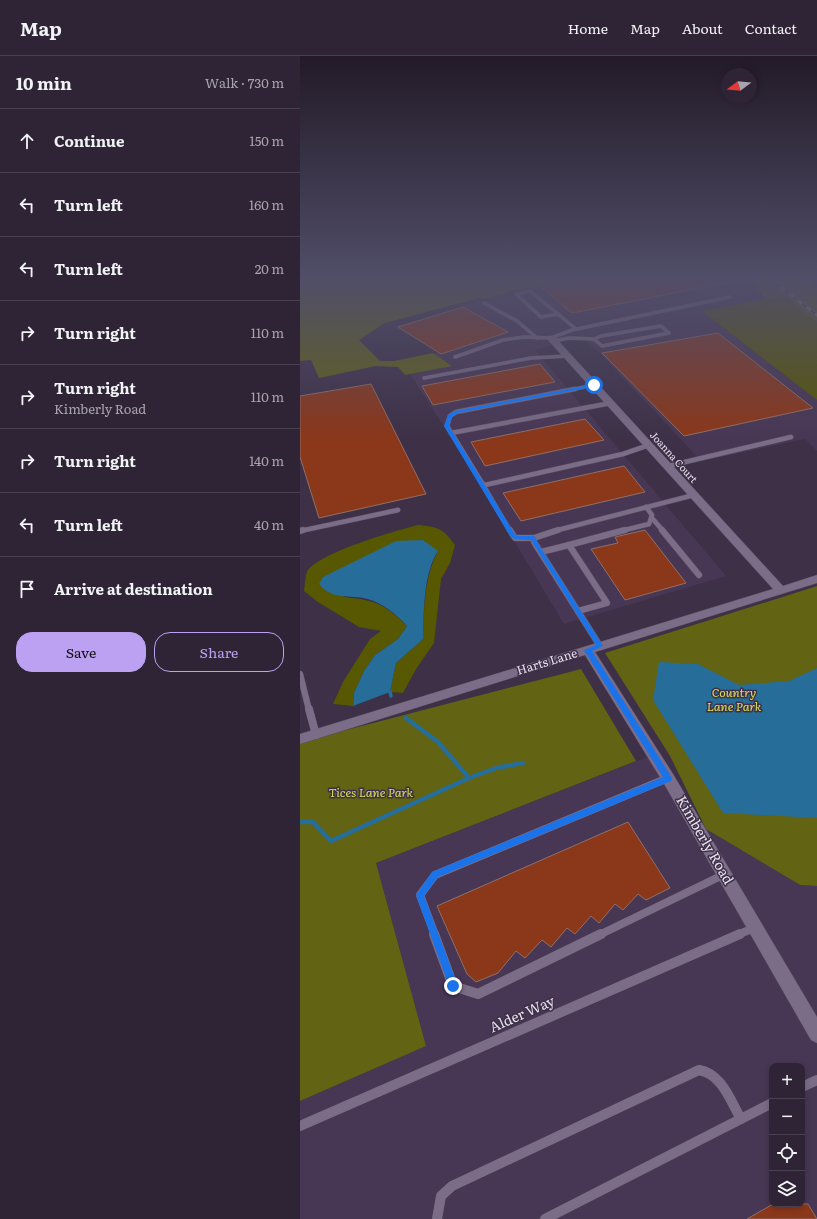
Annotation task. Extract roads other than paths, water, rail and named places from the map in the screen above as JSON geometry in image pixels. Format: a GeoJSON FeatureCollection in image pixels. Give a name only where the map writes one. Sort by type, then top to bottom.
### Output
{"type":"FeatureCollection","features":[{"type":"Feature","properties":{"kind":"street","name":"Joanna Court"},"geometry":{"type":"LineString","coordinates":[[552,340],[781,590]]}},
{"type":"Feature","properties":{"kind":"street","name":"Harts Lane"},"geometry":{"type":"LineString","coordinates":[[300,740],[817,579]]}},
{"type":"Feature","properties":{"kind":"street","name":"Kimberly Road"},"geometry":{"type":"LineString","coordinates":[[594,648],[756,928],[813,1018],[817,1034]]}},
{"type":"Feature","properties":{"kind":"lane"},"geometry":{"type":"LineString","coordinates":[[529,331],[537,338]]}},
{"type":"Feature","properties":{"kind":"lane"},"geometry":{"type":"LineString","coordinates":[[552,340],[571,331]]}},
{"type":"Feature","properties":{"kind":"lane"},"geometry":{"type":"LineString","coordinates":[[455,357],[503,340],[519,337],[552,340],[569,338],[594,339],[601,336],[629,331]]}},
{"type":"Feature","properties":{"kind":"lane"},"geometry":{"type":"LineString","coordinates":[[594,339],[602,346],[669,333],[667,331]]}},
{"type":"Feature","properties":{"kind":"lane"},"geometry":{"type":"LineString","coordinates":[[424,378],[531,358],[568,356]]}},
{"type":"Feature","properties":{"kind":"lane"},"geometry":{"type":"LineString","coordinates":[[594,385],[456,412],[447,420],[447,426],[451,433],[515,538],[534,538],[540,535],[694,495]]}},
{"type":"Feature","properties":{"kind":"lane"},"geometry":{"type":"LineString","coordinates":[[451,433],[611,403]]}},
{"type":"Feature","properties":{"kind":"lane"},"geometry":{"type":"LineString","coordinates":[[668,466],[791,437]]}},
{"type":"Feature","properties":{"kind":"lane"},"geometry":{"type":"LineString","coordinates":[[483,485],[623,454],[649,445]]}},
{"type":"Feature","properties":{"kind":"lane"},"geometry":{"type":"LineString","coordinates":[[646,507],[652,514],[652,518],[699,575]]}},
{"type":"Feature","properties":{"kind":"lane"},"geometry":{"type":"LineString","coordinates":[[300,531],[398,510]]}},
{"type":"Feature","properties":{"kind":"lane"},"geometry":{"type":"LineString","coordinates":[[541,552],[649,524],[652,518]]}},
{"type":"Feature","properties":{"kind":"lane"},"geometry":{"type":"LineString","coordinates":[[534,538],[541,552],[578,611],[594,648]]}},
{"type":"Feature","properties":{"kind":"lane"},"geometry":{"type":"LineString","coordinates":[[569,545],[607,603],[578,611]]}},
{"type":"Feature","properties":{"kind":"lane"},"geometry":{"type":"LineString","coordinates":[[300,674],[316,735]]}},
{"type":"Feature","properties":{"kind":"lane"},"geometry":{"type":"LineString","coordinates":[[668,778],[435,875],[420,895],[453,986],[478,994],[725,874]]}},
{"type":"Feature","properties":{"kind":"lane","name":"Alder Way"},"geometry":{"type":"LineString","coordinates":[[300,1126],[756,928]]}},
{"type":"Feature","properties":{"kind":"lane"},"geometry":{"type":"LineString","coordinates":[[437,1219],[441,1196],[452,1186],[699,1070],[710,1072],[721,1083],[741,1119]]}},
{"type":"Feature","properties":{"kind":"lane"},"geometry":{"type":"LineString","coordinates":[[805,1086],[817,1080]]}},
{"type":"Feature","properties":{"kind":"lane"},"geometry":{"type":"LineString","coordinates":[[545,1219],[769,1105]]}},
{"type":"Feature","properties":{"kind":"water"},"geometry":{"type":"Polygon","coordinates":[[[423,540],[438,551],[429,571],[427,582],[424,605],[423,639],[396,663],[390,692],[353,706],[354,693],[364,671],[375,655],[398,639],[407,626],[394,614],[379,604],[368,599],[330,593],[319,584],[323,577],[396,541],[423,540]]]}},
{"type":"Feature","properties":{"kind":"water"},"geometry":{"type":"Polygon","coordinates":[[[659,662],[698,664],[739,685],[789,681],[817,668],[817,818],[723,813],[653,700],[659,662]]]}},
{"type":"Feature","properties":{"kind":"waterway"},"geometry":{"type":"LineString","coordinates":[[390,692],[391,696]]}},
{"type":"Feature","properties":{"kind":"waterway"},"geometry":{"type":"LineString","coordinates":[[406,718],[438,742],[469,778]]}},
{"type":"Feature","properties":{"kind":"waterway"},"geometry":{"type":"LineString","coordinates":[[469,778],[496,768],[523,763]]}},
{"type":"Feature","properties":{"kind":"waterway"},"geometry":{"type":"LineString","coordinates":[[300,822],[313,822],[331,841],[469,778]]}},
{"type":"Feature","properties":{"kind":"park label","name":"Country Lane Park"},"geometry":{"type":"Point","coordinates":[734,700]}},
{"type":"Feature","properties":{"kind":"park label","name":"Tices Lane Park"},"geometry":{"type":"Point","coordinates":[371,793]}}]}
